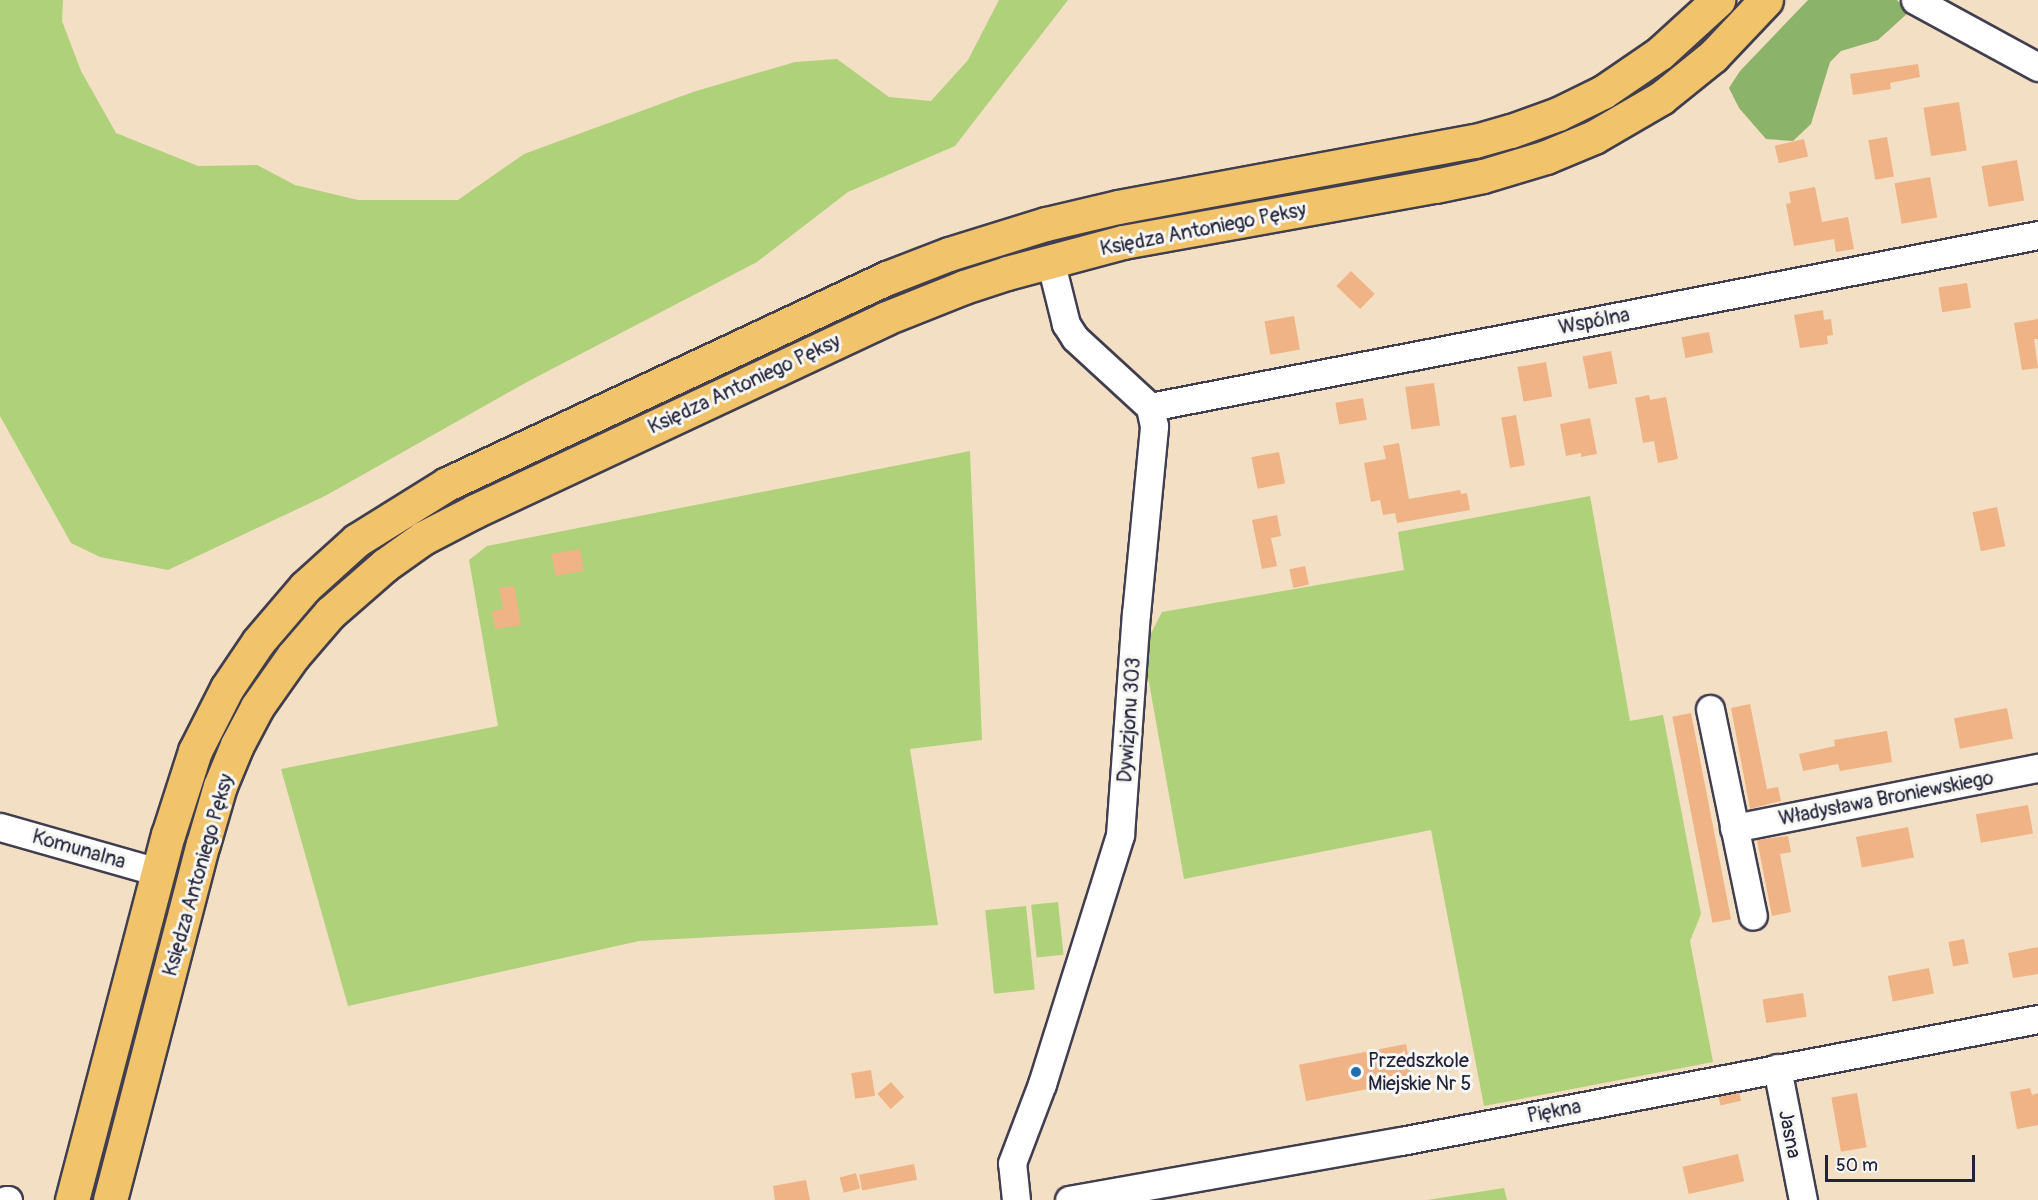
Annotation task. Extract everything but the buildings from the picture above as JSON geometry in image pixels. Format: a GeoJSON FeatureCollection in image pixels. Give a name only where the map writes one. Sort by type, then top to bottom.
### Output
{"type":"FeatureCollection","features":[{"type":"Feature","properties":{"kind":"main road","name":"Księdza Antoniego Pęksy"},"geometry":{"type":"LineString","coordinates":[[72,1200],[179,795],[199,742],[227,688],[258,642],[305,587],[331,562],[400,512],[447,484],[836,301],[958,251],[1046,224],[1107,210],[1475,141],[1536,122],[1603,92],[1638,69],[1683,35],[1718,0]]}},
{"type":"Feature","properties":{"kind":"main road","name":"Księdza Antoniego Pęksy"},"geometry":{"type":"LineString","coordinates":[[110,1200],[220,786],[257,707],[293,656],[330,613],[358,586],[404,551],[475,511],[884,319],[964,287],[1050,260],[1123,242],[1473,178],[1537,160],[1594,137],[1661,98],[1713,56],[1766,0]]}},
{"type":"Feature","properties":{"kind":"street"},"geometry":{"type":"LineString","coordinates":[[1915,0],[2038,67]]}},
{"type":"Feature","properties":{"kind":"street","name":"Wspólna"},"geometry":{"type":"LineString","coordinates":[[1150,407],[2038,235]]}},
{"type":"Feature","properties":{"kind":"street"},"geometry":{"type":"LineString","coordinates":[[1050,260],[1066,324],[1075,338],[1150,407]]}},
{"type":"Feature","properties":{"kind":"street","name":"Dywizjonu 303"},"geometry":{"type":"LineString","coordinates":[[1016,1200],[1012,1163],[1042,1084],[1120,835],[1136,614],[1154,426],[1150,407]]}},
{"type":"Feature","properties":{"kind":"street"},"geometry":{"type":"LineString","coordinates":[[1710,710],[1753,916]]}},
{"type":"Feature","properties":{"kind":"street","name":"Władysława Broniewskiego"},"geometry":{"type":"LineString","coordinates":[[1734,828],[2038,768]]}},
{"type":"Feature","properties":{"kind":"street","name":"Komunalna"},"geometry":{"type":"LineString","coordinates":[[0,827],[158,872]]}},
{"type":"Feature","properties":{"kind":"street","name":"Piękna"},"geometry":{"type":"LineString","coordinates":[[1069,1200],[1401,1141],[2038,1019]]}},
{"type":"Feature","properties":{"kind":"street","name":"Jasna"},"geometry":{"type":"LineString","coordinates":[[1777,1068],[1803,1200]]}},
{"type":"Feature","properties":{"kind":"green space"},"geometry":{"type":"Polygon","coordinates":[[[0,0],[63,0],[62,21],[81,71],[116,133],[198,166],[257,165],[295,185],[358,200],[458,200],[524,154],[693,92],[795,62],[837,59],[889,97],[931,101],[968,60],[999,0],[1068,0],[955,146],[848,192],[757,262],[527,382],[325,496],[168,570],[100,557],[71,543],[0,416],[0,0]]]}},
{"type":"Feature","properties":{"kind":"green space"},"geometry":{"type":"Polygon","coordinates":[[[1808,0],[1897,0],[1909,12],[1878,40],[1841,51],[1830,62],[1811,124],[1793,141],[1766,139],[1739,108],[1729,88],[1740,71],[1808,0]]]}},
{"type":"Feature","properties":{"kind":"green space"},"geometry":{"type":"Polygon","coordinates":[[[970,451],[982,740],[910,749],[938,925],[639,941],[348,1006],[281,769],[498,726],[469,560],[487,546],[970,451]]]}},
{"type":"Feature","properties":{"kind":"green space"},"geometry":{"type":"Polygon","coordinates":[[[1590,496],[1630,721],[1663,715],[1701,914],[1690,941],[1713,1062],[1484,1106],[1431,830],[1184,879],[1143,649],[1162,612],[1404,570],[1398,532],[1590,496]]]}},
{"type":"Feature","properties":{"kind":"green space"},"geometry":{"type":"Polygon","coordinates":[[[1058,902],[1064,955],[1037,958],[1031,905],[1058,902]]]}},
{"type":"Feature","properties":{"kind":"green space"},"geometry":{"type":"Polygon","coordinates":[[[1026,906],[1035,990],[994,994],[985,910],[1026,906]]]}},
{"type":"Feature","properties":{"kind":"green space"},"geometry":{"type":"Polygon","coordinates":[[[1504,1188],[1507,1200],[1427,1200],[1504,1188]]]}},
{"type":"Feature","properties":{"kind":"place","name":"Przedszkole Miejskie Nr 5"},"geometry":{"type":"Point","coordinates":[1356,1072]}}]}
